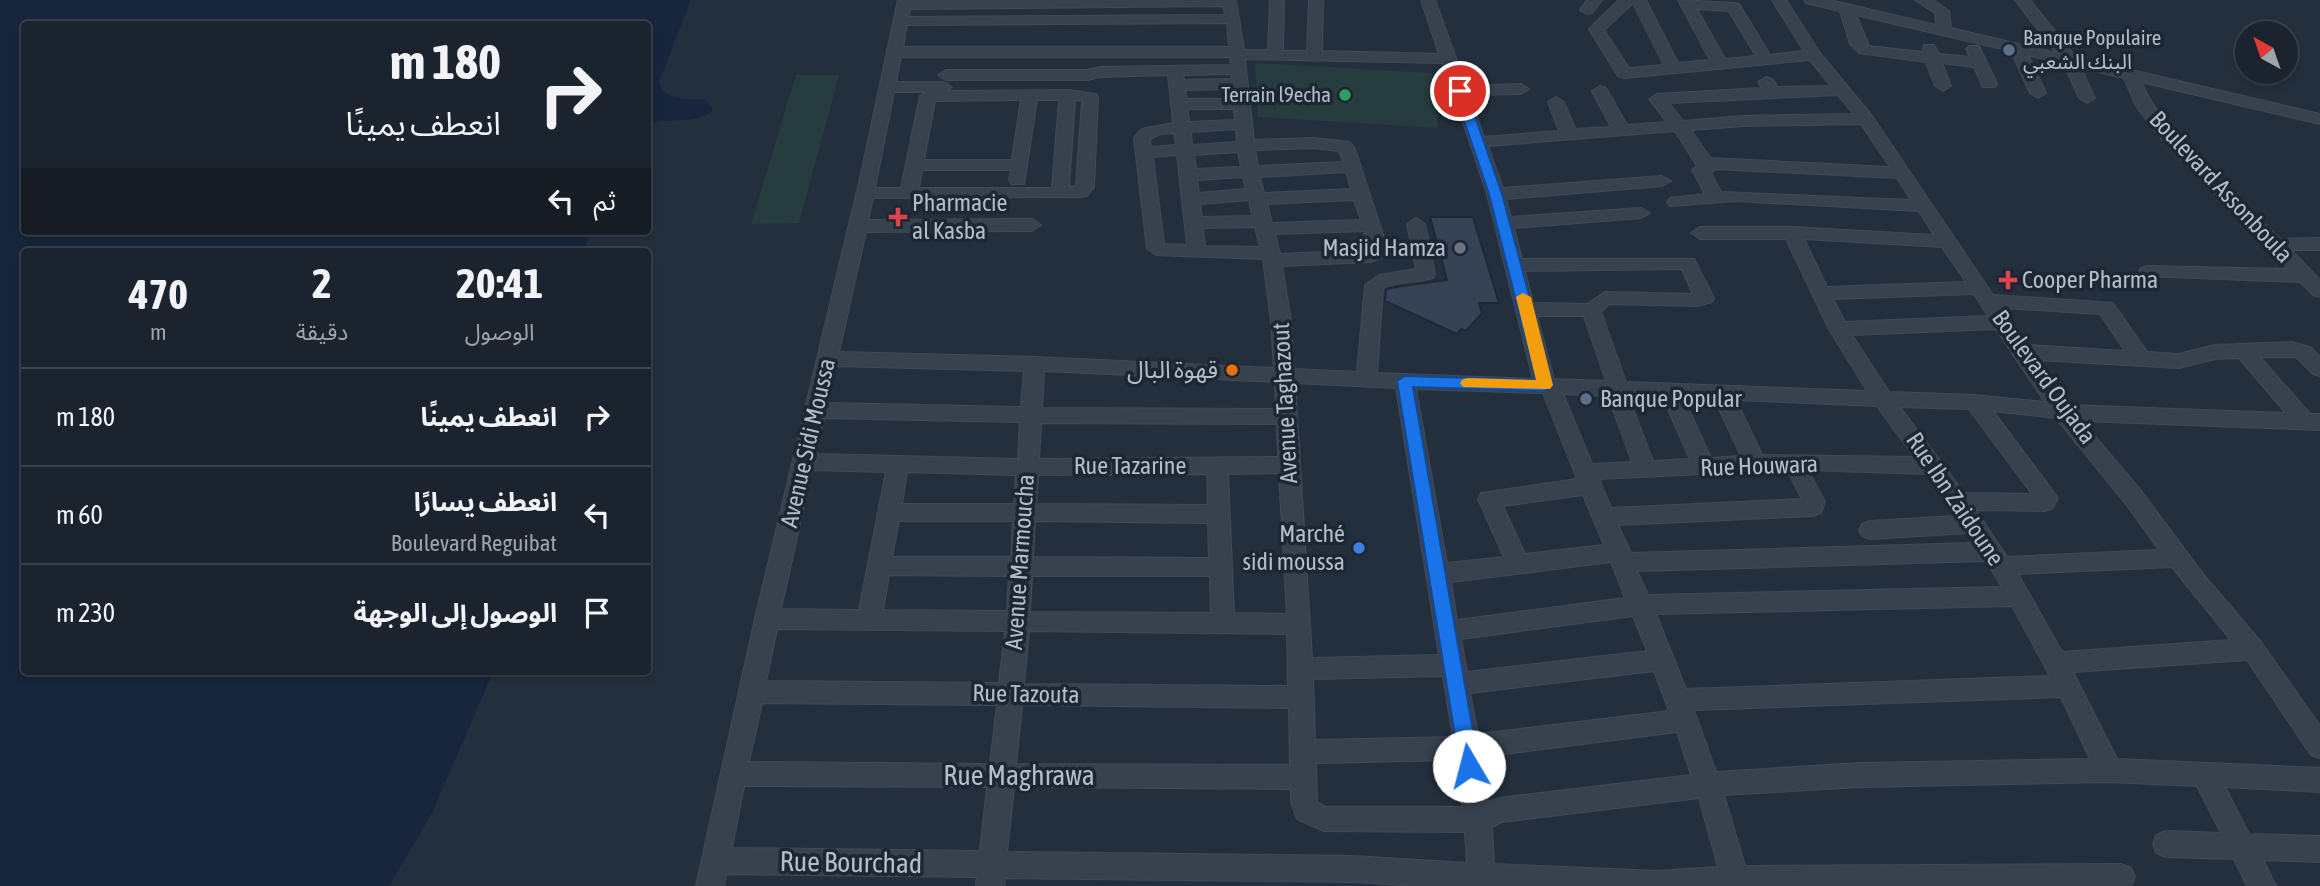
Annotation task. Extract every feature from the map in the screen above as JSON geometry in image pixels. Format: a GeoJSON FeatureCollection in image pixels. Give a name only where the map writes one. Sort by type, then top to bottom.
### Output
{"type":"FeatureCollection","features":[{"type":"Feature","properties":{"kind":"street"},"geometry":{"type":"LineString","coordinates":[[1275,55],[1277,0]]}},
{"type":"Feature","properties":{"kind":"street"},"geometry":{"type":"LineString","coordinates":[[1314,56],[1316,0]]}},
{"type":"Feature","properties":{"kind":"street"},"geometry":{"type":"LineString","coordinates":[[1428,0],[1496,194],[1548,385],[1642,605],[1707,785],[1736,883]]}},
{"type":"Feature","properties":{"kind":"street"},"geometry":{"type":"LineString","coordinates":[[1628,0],[1596,29],[1621,71],[1814,55]]}},
{"type":"Feature","properties":{"kind":"street"},"geometry":{"type":"LineString","coordinates":[[1639,0],[1673,68]]}},
{"type":"Feature","properties":{"kind":"street","name":"Boulevard Oujada"},"geometry":{"type":"LineString","coordinates":[[1779,0],[1814,55],[1866,119],[1945,241],[1985,294],[2062,412],[2134,498],[2177,558],[2313,724],[2320,747]]}},
{"type":"Feature","properties":{"kind":"street"},"geometry":{"type":"LineString","coordinates":[[1811,0],[2320,120]]}},
{"type":"Feature","properties":{"kind":"street"},"geometry":{"type":"LineString","coordinates":[[1922,0],[1942,12],[1944,32]]}},
{"type":"Feature","properties":{"kind":"street"},"geometry":{"type":"LineString","coordinates":[[2022,0],[2070,60],[2087,98]]}},
{"type":"Feature","properties":{"kind":"street"},"geometry":{"type":"LineString","coordinates":[[1686,2],[1720,64]]}},
{"type":"Feature","properties":{"kind":"street"},"geometry":{"type":"LineString","coordinates":[[1686,2],[1734,8],[1766,60]]}},
{"type":"Feature","properties":{"kind":"street"},"geometry":{"type":"LineString","coordinates":[[903,9],[1100,8],[1237,55]]}},
{"type":"Feature","properties":{"kind":"street"},"geometry":{"type":"LineString","coordinates":[[949,69],[1088,75],[1099,57],[1100,8]]}},
{"type":"Feature","properties":{"kind":"street"},"geometry":{"type":"LineString","coordinates":[[1846,8],[1861,48],[1877,53],[1980,63]]}},
{"type":"Feature","properties":{"kind":"street","name":"Avenue Sidi Moussa"},"geometry":{"type":"LineString","coordinates":[[713,874],[766,618],[858,226],[903,9]]}},
{"type":"Feature","properties":{"kind":"street"},"geometry":{"type":"LineString","coordinates":[[1925,28],[1931,58],[1943,86]]}},
{"type":"Feature","properties":{"kind":"street"},"geometry":{"type":"LineString","coordinates":[[1970,38],[1989,84]]}},
{"type":"Feature","properties":{"kind":"street"},"geometry":{"type":"LineString","coordinates":[[943,40],[1099,57],[1175,77],[1237,55]]}},
{"type":"Feature","properties":{"kind":"street"},"geometry":{"type":"LineString","coordinates":[[2017,48],[2038,93]]}},
{"type":"Feature","properties":{"kind":"street"},"geometry":{"type":"LineString","coordinates":[[894,52],[1099,57],[1275,55],[1448,59]]}},
{"type":"Feature","properties":{"kind":"street"},"geometry":{"type":"LineString","coordinates":[[1179,104],[1237,55]]}},
{"type":"Feature","properties":{"kind":"street"},"geometry":{"type":"LineString","coordinates":[[1144,152],[1339,144],[1347,149],[1378,247],[1374,256],[1271,256],[1156,249],[1142,139],[1146,133],[1180,127],[1237,55]]}},
{"type":"Feature","properties":{"kind":"street","name":"Avenue Taghazout"},"geometry":{"type":"LineString","coordinates":[[1237,55],[1250,171],[1271,256],[1281,321],[1299,624],[1302,765],[1306,810],[1324,819],[1478,820]]}},
{"type":"Feature","properties":{"kind":"street","name":"Boulevard Assonboula"},"geometry":{"type":"LineString","coordinates":[[2131,76],[2144,106],[2162,131],[2320,291]]}},
{"type":"Feature","properties":{"kind":"street"},"geometry":{"type":"LineString","coordinates":[[1175,77],[1196,252]]}},
{"type":"Feature","properties":{"kind":"street"},"geometry":{"type":"LineString","coordinates":[[1719,233],[1700,170],[1708,169],[1657,99],[1769,86],[1841,90]]}},
{"type":"Feature","properties":{"kind":"street"},"geometry":{"type":"LineString","coordinates":[[886,87],[1084,87]]}},
{"type":"Feature","properties":{"kind":"street"},"geometry":{"type":"LineString","coordinates":[[1460,91],[1521,89]]}},
{"type":"Feature","properties":{"kind":"street"},"geometry":{"type":"LineString","coordinates":[[1601,91],[1622,131]]}},
{"type":"Feature","properties":{"kind":"street"},"geometry":{"type":"LineString","coordinates":[[1725,93],[1743,121]]}},
{"type":"Feature","properties":{"kind":"street"},"geometry":{"type":"LineString","coordinates":[[858,226],[1024,225],[1019,192],[1019,165],[1030,95]]}},
{"type":"Feature","properties":{"kind":"street"},"geometry":{"type":"LineString","coordinates":[[1060,193],[1067,95]]}},
{"type":"Feature","properties":{"kind":"street"},"geometry":{"type":"LineString","coordinates":[[865,194],[1081,192],[1085,183],[1090,97],[928,96],[909,193]]}},
{"type":"Feature","properties":{"kind":"street"},"geometry":{"type":"LineString","coordinates":[[1556,102],[1569,135]]}},
{"type":"Feature","properties":{"kind":"street"},"geometry":{"type":"LineString","coordinates":[[1478,142],[1743,121],[1866,119]]}},
{"type":"Feature","properties":{"kind":"street"},"geometry":{"type":"LineString","coordinates":[[1704,163],[1900,173]]}},
{"type":"Feature","properties":{"kind":"street"},"geometry":{"type":"LineString","coordinates":[[914,165],[1019,165]]}},
{"type":"Feature","properties":{"kind":"street"},"geometry":{"type":"LineString","coordinates":[[1186,175],[1352,167]]}},
{"type":"Feature","properties":{"kind":"street"},"geometry":{"type":"LineString","coordinates":[[1496,194],[1662,181]]}},
{"type":"Feature","properties":{"kind":"street"},"geometry":{"type":"LineString","coordinates":[[1189,199],[1361,194]]}},
{"type":"Feature","properties":{"kind":"street"},"geometry":{"type":"LineString","coordinates":[[1676,202],[1754,197],[1924,206]]}},
{"type":"Feature","properties":{"kind":"street"},"geometry":{"type":"LineString","coordinates":[[1503,223],[1642,213]]}},
{"type":"Feature","properties":{"kind":"street"},"geometry":{"type":"LineString","coordinates":[[1192,223],[1371,225]]}},
{"type":"Feature","properties":{"kind":"street"},"geometry":{"type":"LineString","coordinates":[[1366,379],[1374,285],[1387,279],[1426,274],[1416,224]]}},
{"type":"Feature","properties":{"kind":"street"},"geometry":{"type":"LineString","coordinates":[[1700,233],[1792,233],[1945,241]]}},
{"type":"Feature","properties":{"kind":"street","name":"Rue Ibn Zaidoune"},"geometry":{"type":"LineString","coordinates":[[1792,233],[1839,330],[1974,524],[2019,596],[2109,769]]}},
{"type":"Feature","properties":{"kind":"street"},"geometry":{"type":"LineString","coordinates":[[2275,245],[2320,244]]}},
{"type":"Feature","properties":{"kind":"street"},"geometry":{"type":"LineString","coordinates":[[1514,265],[1688,263],[1705,298],[1605,298],[1591,310],[1527,309]]}},
{"type":"Feature","properties":{"kind":"street"},"geometry":{"type":"LineString","coordinates":[[2148,272],[2306,276]]}},
{"type":"Feature","properties":{"kind":"street"},"geometry":{"type":"LineString","coordinates":[[1821,293],[1985,294],[2106,308],[2141,359]]}},
{"type":"Feature","properties":{"kind":"street"},"geometry":{"type":"LineString","coordinates":[[1591,310],[1646,470]]}},
{"type":"Feature","properties":{"kind":"street"},"geometry":{"type":"LineString","coordinates":[[1839,330],[2004,322]]}},
{"type":"Feature","properties":{"kind":"street"},"geometry":{"type":"LineString","coordinates":[[2024,352],[2179,361],[2215,352],[2292,349],[2302,352],[2320,369]]}},
{"type":"Feature","properties":{"kind":"street"},"geometry":{"type":"LineString","coordinates":[[2244,351],[2313,422]]}},
{"type":"Feature","properties":{"kind":"street"},"geometry":{"type":"LineString","coordinates":[[828,359],[1034,363],[1405,381],[1975,402],[2062,412],[2313,422]]}},
{"type":"Feature","properties":{"kind":"street","name":"Avenue Marmoucha"},"geometry":{"type":"LineString","coordinates":[[991,875],[1018,623],[1034,363]]}},
{"type":"Feature","properties":{"kind":"street"},"geometry":{"type":"LineString","coordinates":[[1405,381],[1467,747],[1478,820],[1481,881]]}},
{"type":"Feature","properties":{"kind":"street"},"geometry":{"type":"LineString","coordinates":[[1670,390],[1705,468]]}},
{"type":"Feature","properties":{"kind":"street"},"geometry":{"type":"LineString","coordinates":[[1722,392],[1756,465]]}},
{"type":"Feature","properties":{"kind":"street"},"geometry":{"type":"LineString","coordinates":[[1957,501],[2044,503],[2047,498],[1975,402]]}},
{"type":"Feature","properties":{"kind":"street"},"geometry":{"type":"LineString","coordinates":[[816,410],[1286,417]]}},
{"type":"Feature","properties":{"kind":"street"},"geometry":{"type":"LineString","coordinates":[[1605,517],[1813,507],[1814,502],[1793,462]]}},
{"type":"Feature","properties":{"kind":"street","name":"Rue Houwara"},"geometry":{"type":"LineString","coordinates":[[1519,565],[1489,499],[1646,470],[1793,462],[1934,466]]}},
{"type":"Feature","properties":{"kind":"street","name":"Rue Tazarine"},"geometry":{"type":"LineString","coordinates":[[804,463],[1026,467],[1289,465]]}},
{"type":"Feature","properties":{"kind":"street"},"geometry":{"type":"LineString","coordinates":[[869,621],[898,464]]}},
{"type":"Feature","properties":{"kind":"street"},"geometry":{"type":"LineString","coordinates":[[1217,465],[1223,623]]}},
{"type":"Feature","properties":{"kind":"street"},"geometry":{"type":"LineString","coordinates":[[889,512],[1220,514]]}},
{"type":"Feature","properties":{"kind":"street"},"geometry":{"type":"LineString","coordinates":[[1870,530],[1974,524]]}},
{"type":"Feature","properties":{"kind":"street"},"geometry":{"type":"LineString","coordinates":[[1437,574],[1622,557],[2177,558]]}},
{"type":"Feature","properties":{"kind":"street"},"geometry":{"type":"LineString","coordinates":[[879,566],[1221,568]]}},
{"type":"Feature","properties":{"kind":"street"},"geometry":{"type":"LineString","coordinates":[[1447,631],[1642,605],[2019,596]]}},
{"type":"Feature","properties":{"kind":"street"},"geometry":{"type":"LineString","coordinates":[[766,618],[1018,623],[1299,624]]}},
{"type":"Feature","properties":{"kind":"street"},"geometry":{"type":"LineString","coordinates":[[2055,663],[2253,649]]}},
{"type":"Feature","properties":{"kind":"street"},"geometry":{"type":"LineString","coordinates":[[1300,669],[1454,674],[1661,660]]}},
{"type":"Feature","properties":{"kind":"street","name":"Rue Maghrawa"},"geometry":{"type":"LineString","coordinates":[[734,774],[1000,774],[1302,765],[1467,747],[1681,710],[2068,686]]}},
{"type":"Feature","properties":{"kind":"street","name":"Rue Tazouta"},"geometry":{"type":"LineString","coordinates":[[752,692],[1300,697]]}},
{"type":"Feature","properties":{"kind":"street"},"geometry":{"type":"LineString","coordinates":[[1478,820],[1500,810],[1769,779],[2109,769],[2320,780]]}},
{"type":"Feature","properties":{"kind":"street"},"geometry":{"type":"LineString","coordinates":[[2204,774],[2262,886]]}},
{"type":"Feature","properties":{"kind":"street"},"geometry":{"type":"LineString","coordinates":[[2166,844],[2320,849]]}},
{"type":"Feature","properties":{"kind":"street","name":"Rue Bourchad"},"geometry":{"type":"LineString","coordinates":[[713,874],[991,875],[1353,869],[1481,881],[1643,884],[2121,877]]}},
{"type":"Feature","properties":{"kind":"green space","name":"Terrain l9echa"},"geometry":{"type":"Polygon","coordinates":[[[1255,63],[1432,73],[1438,128],[1258,117],[1255,63]]]}},
{"type":"Feature","properties":{"kind":"green space"},"geometry":{"type":"Polygon","coordinates":[[[796,75],[839,75],[799,223],[751,224],[796,75]]]}},
{"type":"Feature","properties":{"kind":"water"},"geometry":{"type":"Polygon","coordinates":[[[0,0],[691,0],[659,82],[666,93],[685,99],[706,100],[713,110],[699,118],[651,124],[651,21],[21,21],[21,235],[589,235],[585,248],[21,248],[21,675],[492,675],[432,813],[389,886],[0,886],[0,0]]]}},
{"type":"Feature","properties":{"kind":"building","name":"Masjid Hamza"},"geometry":{"type":"Polygon","coordinates":[[[1430,217],[1473,217],[1499,303],[1479,303],[1482,313],[1466,331],[1461,329],[1457,334],[1385,301],[1386,290],[1390,288],[1447,280],[1430,217]]]}},
{"type":"Feature","properties":{"kind":"slow traffic"},"geometry":{"type":"LineString","coordinates":[[1468,383],[1545,385],[1523,297]]}},
{"type":"Feature","properties":{"kind":"place","name":"Banque Populaire البنك الشعبي"},"geometry":{"type":"Point","coordinates":[2009,50]}},
{"type":"Feature","properties":{"kind":"place","name":"Terrain l9echa"},"geometry":{"type":"Point","coordinates":[1345,95]}},
{"type":"Feature","properties":{"kind":"place","name":"Pharmacie al Kasba"},"geometry":{"type":"Point","coordinates":[898,217]}},
{"type":"Feature","properties":{"kind":"place","name":"Masjid Hamza"},"geometry":{"type":"Point","coordinates":[1460,248]}},
{"type":"Feature","properties":{"kind":"place","name":"Cooper Pharma"},"geometry":{"type":"Point","coordinates":[2008,280]}},
{"type":"Feature","properties":{"kind":"place","name":"قهوة البال"},"geometry":{"type":"Point","coordinates":[1232,370]}},
{"type":"Feature","properties":{"kind":"place","name":"Banque Popular"},"geometry":{"type":"Point","coordinates":[1586,399]}},
{"type":"Feature","properties":{"kind":"place","name":"Marché sidi moussa"},"geometry":{"type":"Point","coordinates":[1359,548]}},
{"type":"Feature","properties":{"kind":"route"},"geometry":{"type":"LineString","coordinates":[[1460,91],[1496,194],[1545,385],[1405,381],[1469,766]]}}]}
